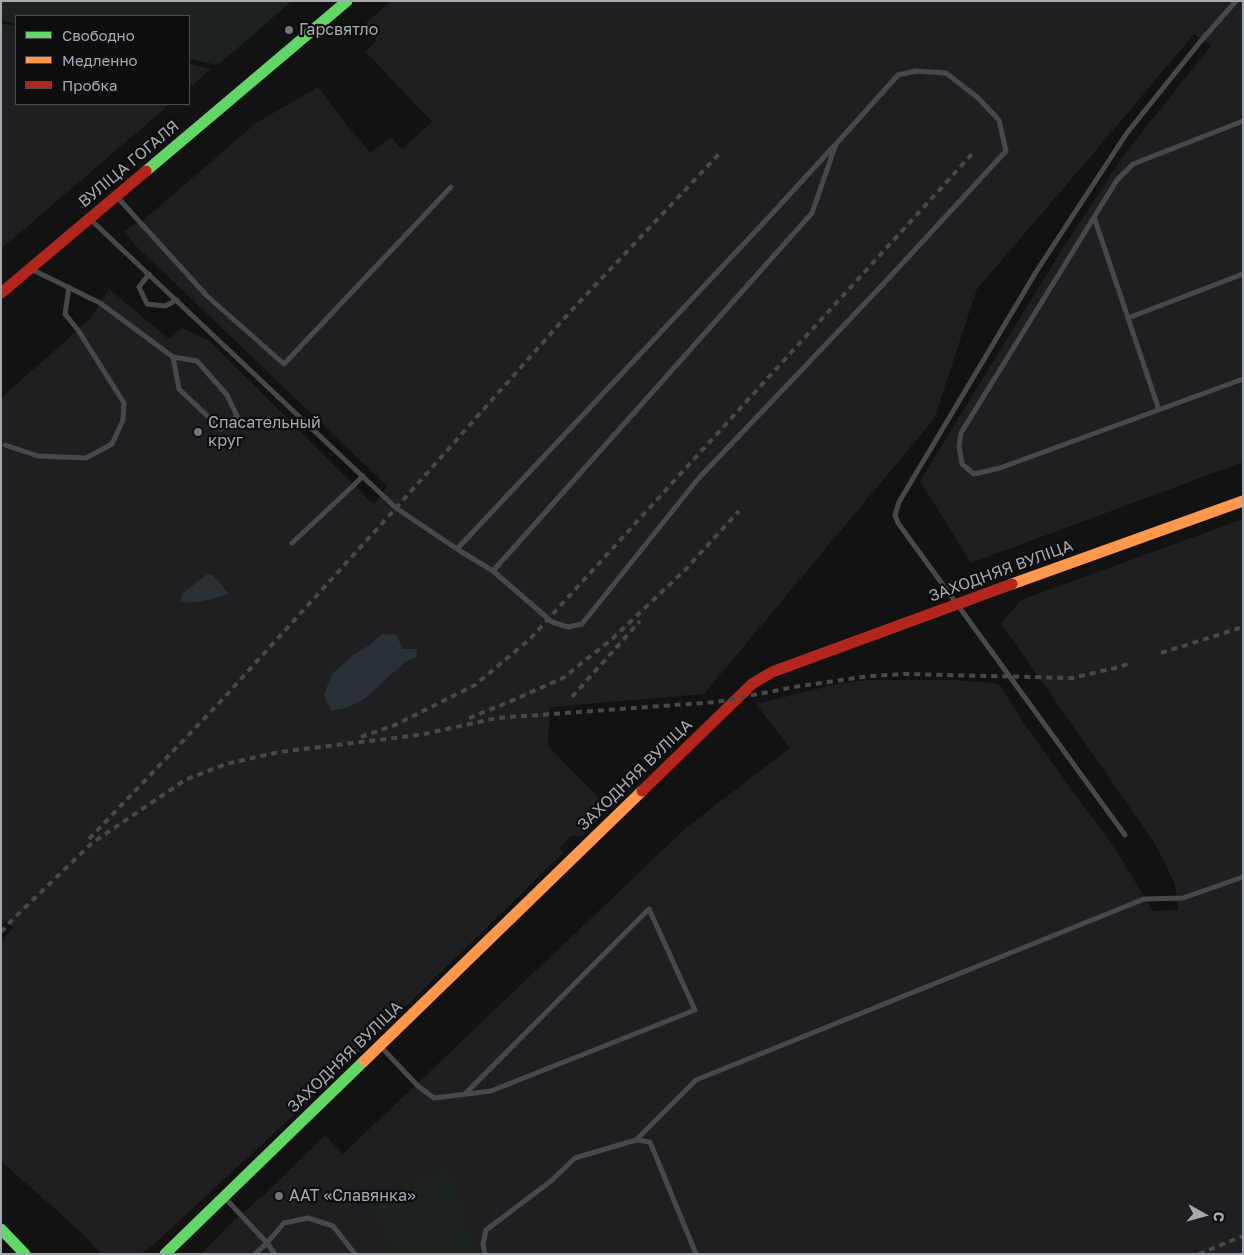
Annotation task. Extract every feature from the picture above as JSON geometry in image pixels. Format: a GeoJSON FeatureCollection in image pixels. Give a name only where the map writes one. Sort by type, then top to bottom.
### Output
{"type":"FeatureCollection","features":[{"type":"Feature","properties":{"kind":"street","name":"ВУЛІЦА ГОГАЛЯ"},"geometry":{"type":"LineString","coordinates":[[1,293],[346,1]]}},
{"type":"Feature","properties":{"kind":"street","name":"ЗАХОДНЯЯ ВУЛІЦА"},"geometry":{"type":"LineString","coordinates":[[165,1254],[752,684],[772,672],[1243,501]]}},
{"type":"Feature","properties":{"kind":"street"},"geometry":{"type":"LineString","coordinates":[[1,1230],[25,1254]]}},
{"type":"Feature","properties":{"kind":"lane"},"geometry":{"type":"LineString","coordinates":[[1125,835],[898,523],[895,515],[900,502],[1036,272],[1083,200],[1128,133],[1200,42],[1236,1]]}},
{"type":"Feature","properties":{"kind":"lane"},"geometry":{"type":"LineString","coordinates":[[89,218],[396,508],[457,549],[493,571],[552,622],[568,627],[582,624],[698,479],[1006,152],[1000,120],[977,97],[946,73],[916,71],[898,75],[769,217],[457,549]]}},
{"type":"Feature","properties":{"kind":"lane"},"geometry":{"type":"LineString","coordinates":[[1243,121],[1134,164],[1117,180],[961,433],[959,446],[962,464],[974,474],[1000,468],[1243,379]]}},
{"type":"Feature","properties":{"kind":"lane"},"geometry":{"type":"LineString","coordinates":[[493,571],[812,213],[836,144]]}},
{"type":"Feature","properties":{"kind":"lane"},"geometry":{"type":"LineString","coordinates":[[116,196],[207,296],[284,364],[451,188]]}},
{"type":"Feature","properties":{"kind":"lane"},"geometry":{"type":"LineString","coordinates":[[1094,217],[1158,410]]}},
{"type":"Feature","properties":{"kind":"lane"},"geometry":{"type":"LineString","coordinates":[[31,269],[100,303],[173,357],[197,361],[227,395],[237,416],[221,429],[179,389],[173,357]]}},
{"type":"Feature","properties":{"kind":"lane"},"geometry":{"type":"LineString","coordinates":[[149,274],[139,287],[147,304],[165,306],[177,300]]}},
{"type":"Feature","properties":{"kind":"lane"},"geometry":{"type":"LineString","coordinates":[[1128,318],[1243,274]]}},
{"type":"Feature","properties":{"kind":"lane"},"geometry":{"type":"LineString","coordinates":[[5,445],[38,456],[86,458],[112,444],[123,420],[124,403],[66,314],[69,287]]}},
{"type":"Feature","properties":{"kind":"lane"},"geometry":{"type":"LineString","coordinates":[[292,543],[363,476]]}},
{"type":"Feature","properties":{"kind":"lane"},"geometry":{"type":"LineString","coordinates":[[636,1140],[696,1080],[1144,900],[1183,898],[1243,877]]}},
{"type":"Feature","properties":{"kind":"lane"},"geometry":{"type":"LineString","coordinates":[[380,1046],[418,1086],[434,1098],[492,1091],[694,1010],[649,909],[465,1094]]}},
{"type":"Feature","properties":{"kind":"lane"},"geometry":{"type":"LineString","coordinates":[[485,1254],[483,1244],[486,1230],[551,1181],[575,1158],[636,1140],[650,1142],[696,1254]]}},
{"type":"Feature","properties":{"kind":"lane"},"geometry":{"type":"LineString","coordinates":[[224,1197],[275,1254]]}},
{"type":"Feature","properties":{"kind":"lane"},"geometry":{"type":"LineString","coordinates":[[255,1254],[284,1223],[308,1218],[334,1226],[355,1254]]}},
{"type":"Feature","properties":{"kind":"shaded area"},"geometry":{"type":"Polygon","coordinates":[[[1,1],[292,1],[218,65],[190,59],[190,15],[15,15],[15,24],[1,20],[1,1]]]}},
{"type":"Feature","properties":{"kind":"shaded area"},"geometry":{"type":"Polygon","coordinates":[[[391,1],[1243,1],[1243,462],[971,563],[920,481],[1058,256],[1123,156],[1211,45],[1194,34],[977,289],[934,419],[704,694],[550,707],[548,746],[609,808],[582,836],[571,836],[560,847],[563,853],[313,1097],[152,1246],[140,1254],[101,1254],[84,1235],[1,1161],[1,942],[14,927],[6,921],[1,925],[1,398],[90,319],[109,289],[169,339],[182,328],[210,341],[374,505],[387,486],[134,244],[124,232],[135,223],[140,223],[256,123],[318,87],[370,153],[391,137],[402,149],[432,122],[365,51],[377,41],[365,24],[391,1]]]}},
{"type":"Feature","properties":{"kind":"shaded area"},"geometry":{"type":"Polygon","coordinates":[[[1,23],[15,26],[15,105],[169,105],[1,249],[1,23]]]}},
{"type":"Feature","properties":{"kind":"shaded area"},"geometry":{"type":"Polygon","coordinates":[[[190,64],[211,69],[190,87],[190,64]]]}},
{"type":"Feature","properties":{"kind":"shaded area"},"geometry":{"type":"Polygon","coordinates":[[[1243,519],[1243,1254],[474,1254],[450,1169],[391,1243],[398,1254],[201,1254],[231,1223],[264,1195],[325,1135],[343,1154],[687,827],[790,748],[756,704],[841,683],[868,680],[954,680],[1000,685],[1024,724],[1118,853],[1153,911],[1178,910],[1175,885],[1151,838],[1001,623],[1021,600],[1243,519]]]}},
{"type":"Feature","properties":{"kind":"shaded area"},"geometry":{"type":"Polygon","coordinates":[[[212,574],[229,594],[199,602],[180,602],[182,594],[206,575],[212,574]]]}},
{"type":"Feature","properties":{"kind":"shaded area"},"geometry":{"type":"Polygon","coordinates":[[[382,634],[397,635],[402,649],[417,649],[416,657],[405,662],[364,699],[346,708],[331,711],[324,695],[332,674],[352,656],[382,634]]]}},
{"type":"Feature","properties":{"kind":"shaded area"},"geometry":{"type":"Polygon","coordinates":[[[451,1169],[474,1254],[398,1254],[366,1196],[451,1169]]]}},
{"type":"Feature","properties":{"kind":"railway"},"geometry":{"type":"LineString","coordinates":[[89,839],[220,702],[570,312],[720,153]]}},
{"type":"Feature","properties":{"kind":"railway"},"geometry":{"type":"LineString","coordinates":[[361,737],[395,725],[475,685],[530,639],[973,153]]}},
{"type":"Feature","properties":{"kind":"railway"},"geometry":{"type":"LineString","coordinates":[[469,718],[563,678],[612,639],[685,570],[739,511]]}},
{"type":"Feature","properties":{"kind":"railway"},"geometry":{"type":"LineString","coordinates":[[572,697],[640,621]]}},
{"type":"Feature","properties":{"kind":"railway"},"geometry":{"type":"LineString","coordinates":[[1161,653],[1243,627]]}},
{"type":"Feature","properties":{"kind":"railway"},"geometry":{"type":"LineString","coordinates":[[1,932],[92,843],[185,780],[226,764],[279,752],[419,735],[497,718],[716,702],[800,686],[870,676],[905,674],[1072,678],[1128,664]]}},
{"type":"Feature","properties":{"kind":"railway"},"geometry":{"type":"LineString","coordinates":[[1199,1254],[1243,1236]]}},
{"type":"Feature","properties":{"kind":"traffic: fast"},"geometry":{"type":"LineString","coordinates":[[146,171],[347,1]]}},
{"type":"Feature","properties":{"kind":"traffic: fast"},"geometry":{"type":"LineString","coordinates":[[165,1254],[364,1061]]}},
{"type":"Feature","properties":{"kind":"traffic: fast"},"geometry":{"type":"LineString","coordinates":[[1,1229],[25,1254]]}},
{"type":"Feature","properties":{"kind":"traffic: slow"},"geometry":{"type":"LineString","coordinates":[[1012,584],[1243,501]]}},
{"type":"Feature","properties":{"kind":"traffic: slow"},"geometry":{"type":"LineString","coordinates":[[364,1061],[642,791]]}},
{"type":"Feature","properties":{"kind":"traffic: jam"},"geometry":{"type":"LineString","coordinates":[[1,293],[146,171]]}},
{"type":"Feature","properties":{"kind":"traffic: jam"},"geometry":{"type":"LineString","coordinates":[[642,791],[752,684],[772,672],[1012,584]]}},
{"type":"Feature","properties":{"kind":"place","name":"Гарсвятло"},"geometry":{"type":"Point","coordinates":[289,30]}},
{"type":"Feature","properties":{"kind":"place","name":"Спасательный круг"},"geometry":{"type":"Point","coordinates":[198,432]}},
{"type":"Feature","properties":{"kind":"place","name":"ААТ «Славянка»"},"geometry":{"type":"Point","coordinates":[279,1196]}}]}
